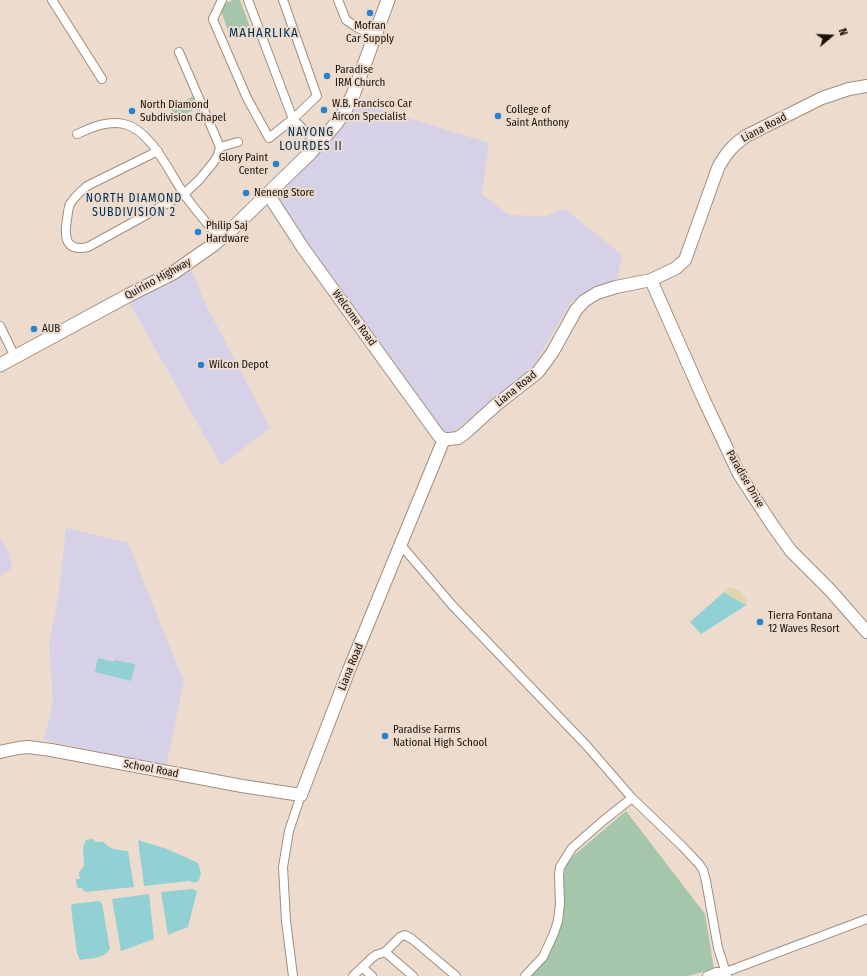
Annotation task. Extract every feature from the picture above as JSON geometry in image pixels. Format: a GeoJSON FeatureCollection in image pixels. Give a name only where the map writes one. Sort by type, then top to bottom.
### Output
{"type":"FeatureCollection","features":[{"type":"Feature","properties":{"kind":"main road","name":"Quirino Highway"},"geometry":{"type":"LineString","coordinates":[[0,365],[169,275],[220,240],[300,163],[343,114],[353,95],[388,0]]}},
{"type":"Feature","properties":{"kind":"street"},"geometry":{"type":"LineString","coordinates":[[52,0],[102,78]]}},
{"type":"Feature","properties":{"kind":"street"},"geometry":{"type":"LineString","coordinates":[[222,0],[213,19],[214,22],[247,98],[269,138],[293,119],[317,96],[283,0]]}},
{"type":"Feature","properties":{"kind":"street"},"geometry":{"type":"LineString","coordinates":[[248,0],[293,119],[318,144]]}},
{"type":"Feature","properties":{"kind":"street"},"geometry":{"type":"LineString","coordinates":[[338,0],[346,20],[358,28],[375,35]]}},
{"type":"Feature","properties":{"kind":"street"},"geometry":{"type":"LineString","coordinates":[[158,151],[88,186],[77,194],[69,205],[65,232],[67,240],[72,246],[80,249],[88,247],[184,194],[199,180],[218,155],[220,147],[180,52]]}},
{"type":"Feature","properties":{"kind":"street","name":"Liana Road"},"geometry":{"type":"LineString","coordinates":[[301,795],[349,670],[444,439],[458,438],[496,405],[538,372],[552,353],[576,310],[584,301],[597,293],[616,287],[651,280],[676,268],[685,260],[718,168],[734,145],[746,136],[822,98],[849,89],[867,86]]}},
{"type":"Feature","properties":{"kind":"street"},"geometry":{"type":"LineString","coordinates":[[76,134],[97,126],[116,123],[134,127],[141,132],[158,151],[184,194],[220,240]]}},
{"type":"Feature","properties":{"kind":"street"},"geometry":{"type":"LineString","coordinates":[[220,147],[238,142]]}},
{"type":"Feature","properties":{"kind":"street","name":"Welcome Road"},"geometry":{"type":"LineString","coordinates":[[268,194],[303,248],[440,436],[444,439]]}},
{"type":"Feature","properties":{"kind":"street","name":"Paradise Drive"},"geometry":{"type":"LineString","coordinates":[[651,280],[704,400],[739,474],[791,551],[830,590],[867,632]]}},
{"type":"Feature","properties":{"kind":"street"},"geometry":{"type":"LineString","coordinates":[[0,326],[15,357]]}},
{"type":"Feature","properties":{"kind":"street"},"geometry":{"type":"LineString","coordinates":[[401,545],[452,605],[587,746],[632,798],[699,864],[703,870],[706,881],[718,948],[727,974]]}},
{"type":"Feature","properties":{"kind":"street","name":"School Road"},"geometry":{"type":"LineString","coordinates":[[0,752],[18,748],[51,750],[242,786],[301,795]]}},
{"type":"Feature","properties":{"kind":"street"},"geometry":{"type":"LineString","coordinates":[[293,976],[286,921],[283,867],[289,831],[301,795]]}},
{"type":"Feature","properties":{"kind":"street"},"geometry":{"type":"LineString","coordinates":[[526,976],[543,958],[556,927],[560,904],[560,867],[572,848],[632,798]]}},
{"type":"Feature","properties":{"kind":"street"},"geometry":{"type":"LineString","coordinates":[[707,976],[716,972],[727,974],[867,919]]}},
{"type":"Feature","properties":{"kind":"street"},"geometry":{"type":"LineString","coordinates":[[353,976],[376,955],[385,952],[400,937],[406,935],[456,976]]}},
{"type":"Feature","properties":{"kind":"street"},"geometry":{"type":"LineString","coordinates":[[385,952],[413,976]]}},
{"type":"Feature","properties":{"kind":"street"},"geometry":{"type":"LineString","coordinates":[[362,967],[372,976]]}},
{"type":"Feature","properties":{"kind":"shaded area"},"geometry":{"type":"Polygon","coordinates":[[[351,100],[489,143],[482,194],[509,215],[545,216],[565,209],[622,255],[617,281],[572,301],[533,367],[448,437],[275,199],[351,100]]]}},
{"type":"Feature","properties":{"kind":"shaded area","name":"Wilcon Depot"},"geometry":{"type":"Polygon","coordinates":[[[191,268],[203,299],[270,428],[221,465],[129,302],[191,268]]]}},
{"type":"Feature","properties":{"kind":"shaded area"},"geometry":{"type":"Polygon","coordinates":[[[66,528],[128,543],[184,682],[166,766],[44,740],[53,701],[49,643],[59,593],[66,528]]]}},
{"type":"Feature","properties":{"kind":"shaded area"},"geometry":{"type":"Polygon","coordinates":[[[0,538],[8,551],[12,568],[0,576],[0,538]]]}},
{"type":"Feature","properties":{"kind":"green space"},"geometry":{"type":"Polygon","coordinates":[[[234,0],[240,0],[250,27],[229,34],[219,5],[234,0]]]}},
{"type":"Feature","properties":{"kind":"green space"},"geometry":{"type":"Polygon","coordinates":[[[198,94],[202,106],[179,117],[169,108],[198,94]]]}},
{"type":"Feature","properties":{"kind":"green space"},"geometry":{"type":"Polygon","coordinates":[[[626,811],[705,914],[714,969],[688,976],[530,976],[558,931],[566,862],[626,811]]]}},
{"type":"Feature","properties":{"kind":"sand"},"geometry":{"type":"Polygon","coordinates":[[[730,587],[741,592],[747,600],[746,605],[739,606],[724,592],[730,587]]]}},
{"type":"Feature","properties":{"kind":"water"},"geometry":{"type":"Polygon","coordinates":[[[724,592],[746,605],[701,634],[690,622],[724,592]]]}},
{"type":"Feature","properties":{"kind":"water"},"geometry":{"type":"Polygon","coordinates":[[[98,658],[114,662],[115,660],[134,664],[135,666],[131,681],[95,672],[98,658]]]}},
{"type":"Feature","properties":{"kind":"water"},"geometry":{"type":"Polygon","coordinates":[[[92,839],[95,842],[103,842],[113,849],[128,851],[134,887],[85,892],[82,888],[78,888],[76,879],[80,879],[79,872],[84,866],[83,847],[86,840],[92,839]]]}},
{"type":"Feature","properties":{"kind":"water"},"geometry":{"type":"Polygon","coordinates":[[[138,840],[167,849],[198,863],[201,873],[199,880],[195,883],[189,881],[144,886],[138,840]]]}},
{"type":"Feature","properties":{"kind":"water"},"geometry":{"type":"Polygon","coordinates":[[[192,889],[197,891],[188,927],[168,935],[161,892],[192,889]]]}},
{"type":"Feature","properties":{"kind":"water"},"geometry":{"type":"Polygon","coordinates":[[[149,894],[154,939],[121,951],[112,899],[149,894]]]}},
{"type":"Feature","properties":{"kind":"water"},"geometry":{"type":"Polygon","coordinates":[[[99,901],[102,904],[110,949],[104,955],[80,960],[77,953],[71,908],[72,904],[99,901]]]}},
{"type":"Feature","properties":{"kind":"place","name":"Mofran Car Supply"},"geometry":{"type":"Point","coordinates":[370,13]}},
{"type":"Feature","properties":{"kind":"place","name":"Paradise IRM Church"},"geometry":{"type":"Point","coordinates":[327,76]}},
{"type":"Feature","properties":{"kind":"place","name":"W.B. Francisco Car Aircon Specialist"},"geometry":{"type":"Point","coordinates":[324,110]}},
{"type":"Feature","properties":{"kind":"place","name":"North Diamond Subdivision Chapel"},"geometry":{"type":"Point","coordinates":[132,111]}},
{"type":"Feature","properties":{"kind":"place","name":"College of Saint Anthony"},"geometry":{"type":"Point","coordinates":[498,116]}},
{"type":"Feature","properties":{"kind":"place","name":"Glory Paint Center"},"geometry":{"type":"Point","coordinates":[276,164]}},
{"type":"Feature","properties":{"kind":"place","name":"Neneng Store"},"geometry":{"type":"Point","coordinates":[246,193]}},
{"type":"Feature","properties":{"kind":"place","name":"Philip Saj Hardware"},"geometry":{"type":"Point","coordinates":[198,232]}},
{"type":"Feature","properties":{"kind":"place","name":"AUB"},"geometry":{"type":"Point","coordinates":[34,329]}},
{"type":"Feature","properties":{"kind":"place","name":"Wilcon Depot"},"geometry":{"type":"Point","coordinates":[201,365]}},
{"type":"Feature","properties":{"kind":"place","name":"Tierra Fontana 12 Waves Resort"},"geometry":{"type":"Point","coordinates":[760,622]}},
{"type":"Feature","properties":{"kind":"place","name":"Paradise Farms National High School"},"geometry":{"type":"Point","coordinates":[385,736]}},
{"type":"Feature","properties":{"kind":"district","name":"MAHARLIKA"},"geometry":{"type":"Point","coordinates":[264,33]}},
{"type":"Feature","properties":{"kind":"district","name":"NAYONG LOURDES II"},"geometry":{"type":"Point","coordinates":[311,140]}},
{"type":"Feature","properties":{"kind":"district","name":"NORTH DIAMOND SUBDIVISION 2"},"geometry":{"type":"Point","coordinates":[134,206]}}]}
